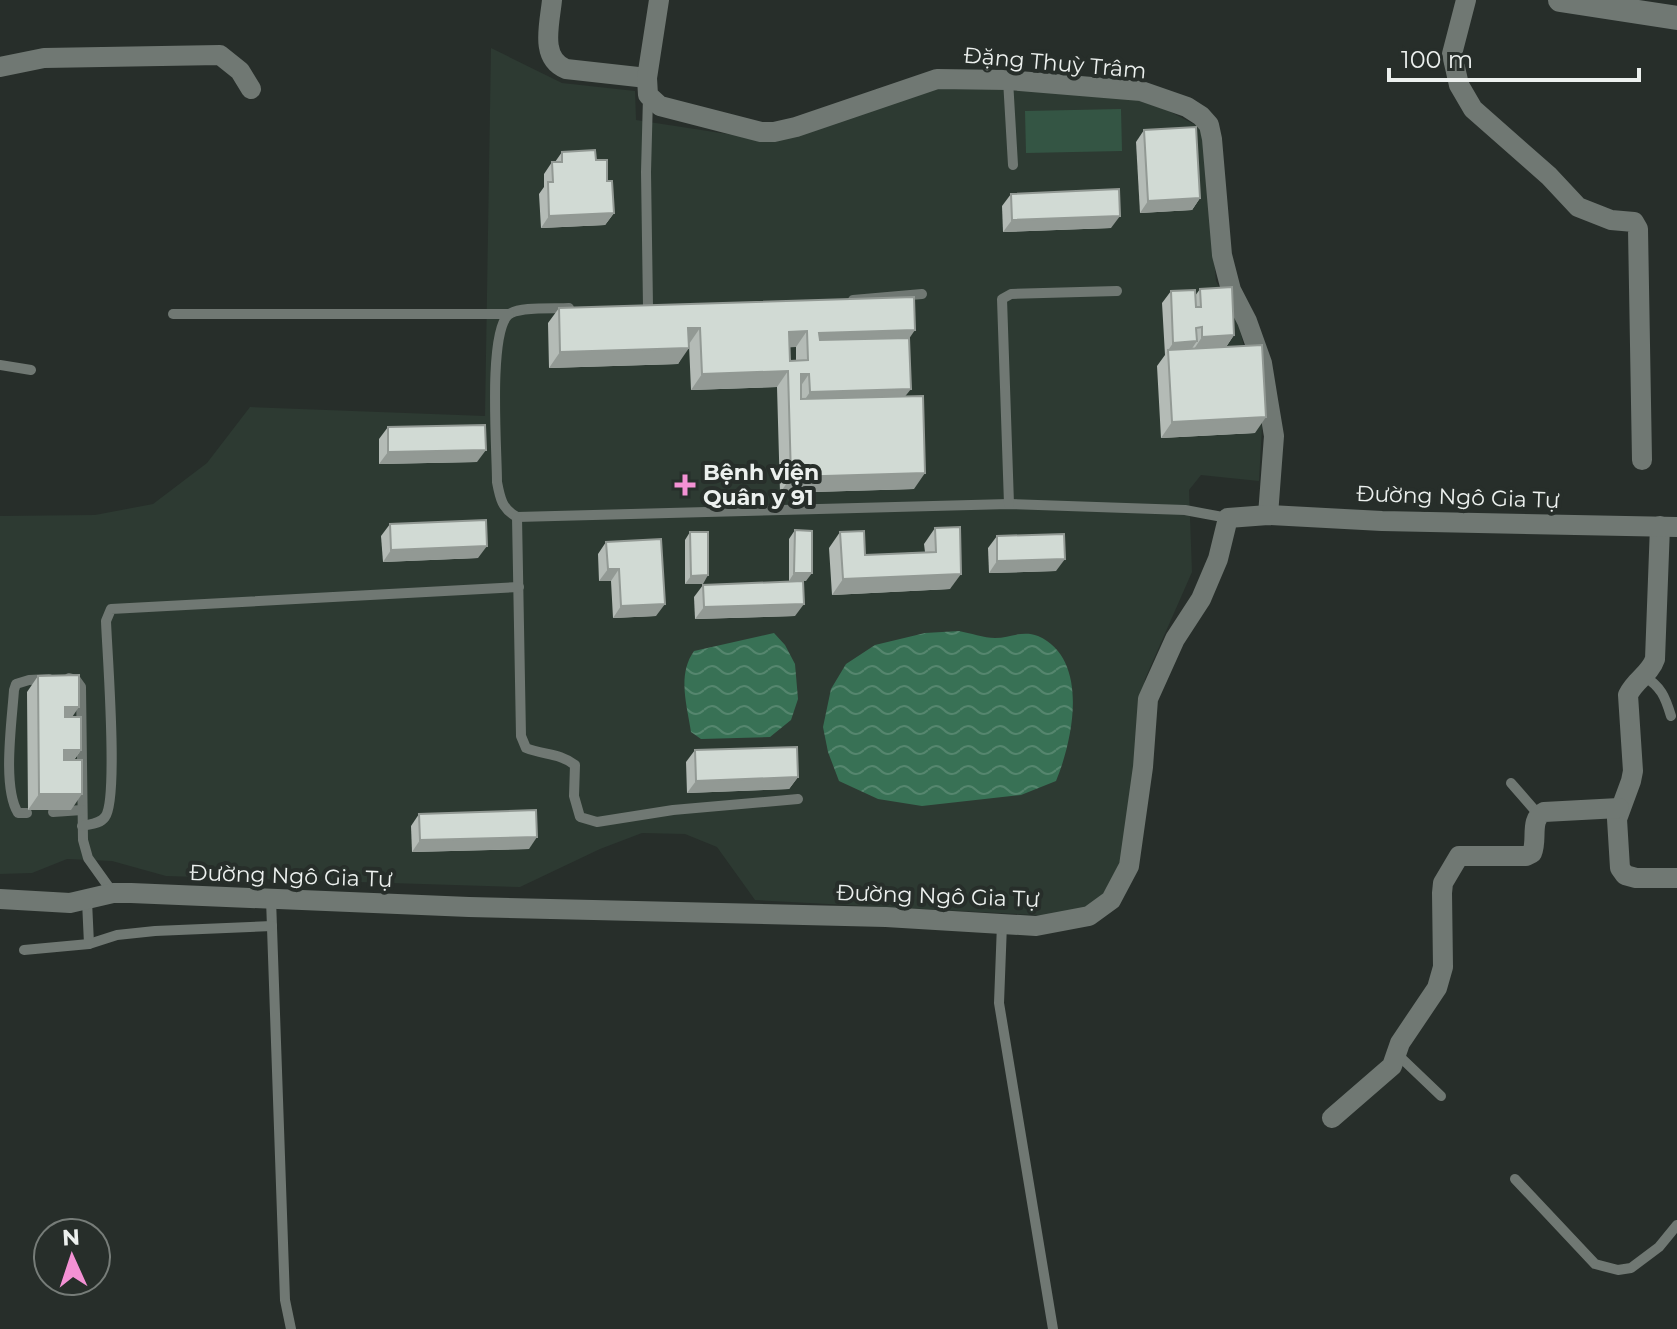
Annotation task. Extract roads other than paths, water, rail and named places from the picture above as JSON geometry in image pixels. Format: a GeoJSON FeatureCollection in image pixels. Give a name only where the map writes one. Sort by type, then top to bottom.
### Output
{"type":"FeatureCollection","features":[{"type":"Feature","properties":{"kind":"street","name":"Đặng Thuỳ Trâm"},"geometry":{"type":"LineString","coordinates":[[552,0],[548,47],[556,65],[648,86],[660,106],[761,132],[796,127],[937,79],[1008,80],[1141,91],[1187,107],[1201,116],[1209,125],[1212,139],[1222,255],[1231,290],[1247,321],[1262,363],[1274,436],[1268,515]]}},
{"type":"Feature","properties":{"kind":"street"},"geometry":{"type":"LineString","coordinates":[[648,86],[659,0]]}},
{"type":"Feature","properties":{"kind":"street"},"geometry":{"type":"LineString","coordinates":[[1466,0],[1452,54],[1459,85],[1473,109],[1549,176],[1578,207],[1611,220],[1634,222],[1638,229],[1642,460]]}},
{"type":"Feature","properties":{"kind":"street"},"geometry":{"type":"LineString","coordinates":[[1560,0],[1677,18]]}},
{"type":"Feature","properties":{"kind":"street"},"geometry":{"type":"LineString","coordinates":[[0,67],[44,58],[220,55],[240,71],[251,89]]}},
{"type":"Feature","properties":{"kind":"street","name":"Đường Ngô Gia Tự"},"geometry":{"type":"LineString","coordinates":[[0,899],[51,903],[87,901],[113,893],[633,912],[886,917],[1036,926],[1089,916],[1111,900],[1129,866],[1143,767],[1148,699],[1175,639],[1201,599],[1218,559],[1228,518],[1268,515],[1382,521],[1668,526]]}},
{"type":"Feature","properties":{"kind":"street"},"geometry":{"type":"LineString","coordinates":[[1668,526],[1655,659],[1652,668],[1632,686],[1628,695],[1633,771],[1619,808],[1616,832],[1620,868],[1625,875],[1677,878]]}},
{"type":"Feature","properties":{"kind":"street"},"geometry":{"type":"LineString","coordinates":[[1332,1118],[1392,1066],[1396,1053],[1442,977],[1442,893],[1453,862],[1466,854],[1526,856],[1532,853],[1538,814],[1544,812],[1619,808]]}},
{"type":"Feature","properties":{"kind":"lane"},"geometry":{"type":"LineString","coordinates":[[1008,80],[1013,165]]}},
{"type":"Feature","properties":{"kind":"lane"},"geometry":{"type":"LineString","coordinates":[[648,86],[648,307]]}},
{"type":"Feature","properties":{"kind":"lane"},"geometry":{"type":"LineString","coordinates":[[1009,504],[1002,299],[1011,294],[1117,291]]}},
{"type":"Feature","properties":{"kind":"lane"},"geometry":{"type":"LineString","coordinates":[[843,300],[922,294]]}},
{"type":"Feature","properties":{"kind":"lane"},"geometry":{"type":"LineString","coordinates":[[633,306],[663,307]]}},
{"type":"Feature","properties":{"kind":"lane"},"geometry":{"type":"LineString","coordinates":[[173,314],[509,314],[520,310],[577,308]]}},
{"type":"Feature","properties":{"kind":"lane"},"geometry":{"type":"LineString","coordinates":[[509,314],[500,328],[496,368],[497,482],[500,500],[508,512],[517,517],[1009,504],[1185,510],[1228,518]]}},
{"type":"Feature","properties":{"kind":"lane"},"geometry":{"type":"LineString","coordinates":[[0,365],[31,370]]}},
{"type":"Feature","properties":{"kind":"lane"},"geometry":{"type":"LineString","coordinates":[[517,517],[521,736],[526,748],[564,756],[575,765],[574,796],[580,817],[597,822],[673,810],[798,799]]}},
{"type":"Feature","properties":{"kind":"lane"},"geometry":{"type":"LineString","coordinates":[[82,826],[100,822],[107,816],[109,806],[111,764],[106,621],[111,609],[519,587]]}},
{"type":"Feature","properties":{"kind":"lane"},"geometry":{"type":"LineString","coordinates":[[1644,676],[1658,684],[1671,716]]}},
{"type":"Feature","properties":{"kind":"lane"},"geometry":{"type":"LineString","coordinates":[[27,813],[16,810],[10,771],[16,684],[29,680],[73,678],[81,687],[83,840],[88,858],[113,893]]}},
{"type":"Feature","properties":{"kind":"lane"},"geometry":{"type":"LineString","coordinates":[[1511,783],[1538,814]]}},
{"type":"Feature","properties":{"kind":"lane"},"geometry":{"type":"LineString","coordinates":[[53,812],[82,810]]}},
{"type":"Feature","properties":{"kind":"lane"},"geometry":{"type":"LineString","coordinates":[[271,899],[285,1300],[291,1329]]}},
{"type":"Feature","properties":{"kind":"lane"},"geometry":{"type":"LineString","coordinates":[[87,901],[89,944]]}},
{"type":"Feature","properties":{"kind":"lane"},"geometry":{"type":"LineString","coordinates":[[1002,924],[999,1003],[1053,1329]]}},
{"type":"Feature","properties":{"kind":"lane"},"geometry":{"type":"LineString","coordinates":[[24,950],[89,944],[117,935],[155,931],[272,926]]}},
{"type":"Feature","properties":{"kind":"lane"},"geometry":{"type":"LineString","coordinates":[[1396,1053],[1441,1096]]}},
{"type":"Feature","properties":{"kind":"lane"},"geometry":{"type":"LineString","coordinates":[[1515,1179],[1595,1264],[1618,1270],[1631,1268],[1650,1254],[1677,1225]]}},
{"type":"Feature","properties":{"kind":"water"},"geometry":{"type":"Polygon","coordinates":[[[959,631],[991,638],[1027,634],[1038,636],[1054,647],[1065,663],[1073,702],[1068,744],[1056,781],[1021,795],[922,806],[878,799],[839,781],[823,727],[831,689],[846,664],[875,645],[925,633],[959,631]]]}},
{"type":"Feature","properties":{"kind":"water"},"geometry":{"type":"Polygon","coordinates":[[[774,633],[795,664],[798,699],[791,720],[770,737],[701,739],[691,732],[685,680],[694,651],[774,633]]]}},
{"type":"Feature","properties":{"kind":"place","name":"Bệnh viện Quân y 91"},"geometry":{"type":"Point","coordinates":[685,485]}}]}
